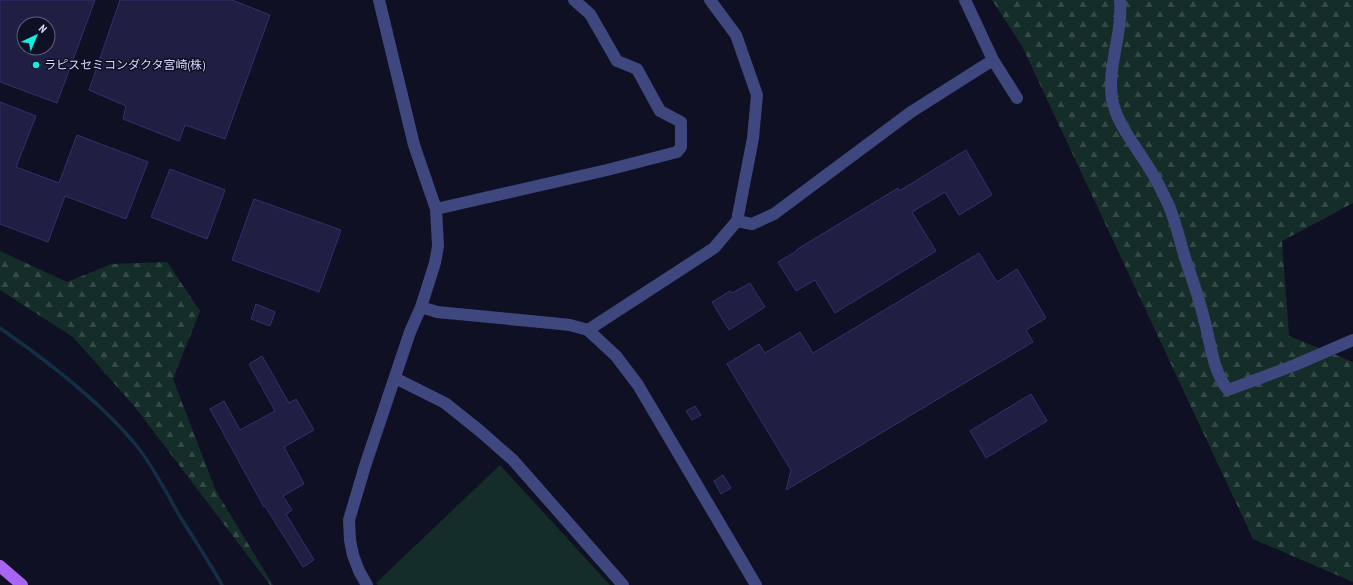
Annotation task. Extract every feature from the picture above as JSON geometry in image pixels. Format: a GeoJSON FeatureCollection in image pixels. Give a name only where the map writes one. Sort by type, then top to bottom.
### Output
{"type":"FeatureCollection","features":[{"type":"Feature","properties":{"kind":"main road"},"geometry":{"type":"LineString","coordinates":[[0,566],[22,585]]}},
{"type":"Feature","properties":{"kind":"street"},"geometry":{"type":"LineString","coordinates":[[367,585],[353,556],[350,540],[349,520],[365,466],[410,332],[421,307],[435,263],[438,246],[436,209],[414,145],[379,0]]}},
{"type":"Feature","properties":{"kind":"street"},"geometry":{"type":"LineString","coordinates":[[436,209],[607,170],[677,152],[681,147],[681,122],[660,111],[637,69],[617,61],[590,14],[574,0]]}},
{"type":"Feature","properties":{"kind":"street"},"geometry":{"type":"LineString","coordinates":[[588,330],[714,248],[737,220],[752,138],[757,94],[736,35],[710,0]]}},
{"type":"Feature","properties":{"kind":"street"},"geometry":{"type":"LineString","coordinates":[[965,0],[993,60],[1017,98]]}},
{"type":"Feature","properties":{"kind":"street"},"geometry":{"type":"LineString","coordinates":[[1120,0],[1121,15],[1112,73],[1112,98],[1115,110],[1127,134],[1150,170],[1168,205],[1204,319],[1216,370],[1222,383],[1228,390],[1295,365],[1353,340]]}},
{"type":"Feature","properties":{"kind":"street"},"geometry":{"type":"LineString","coordinates":[[737,220],[752,224],[774,214],[911,112],[993,60]]}},
{"type":"Feature","properties":{"kind":"street"},"geometry":{"type":"LineString","coordinates":[[421,307],[437,312],[570,325],[588,330],[616,356],[638,385],[756,585]]}},
{"type":"Feature","properties":{"kind":"street"},"geometry":{"type":"LineString","coordinates":[[395,378],[445,403],[513,460],[623,585]]}},
{"type":"Feature","properties":{"kind":"green space"},"geometry":{"type":"Polygon","coordinates":[[[992,0],[1353,0],[1353,203],[1282,241],[1289,336],[1353,362],[1353,582],[1253,539],[1022,46],[992,0]]]}},
{"type":"Feature","properties":{"kind":"green space"},"geometry":{"type":"Polygon","coordinates":[[[0,251],[67,282],[112,264],[167,262],[200,311],[173,379],[216,491],[273,585],[270,585],[135,407],[73,337],[0,290],[0,251]]]}},
{"type":"Feature","properties":{"kind":"green space"},"geometry":{"type":"Polygon","coordinates":[[[500,465],[610,585],[378,585],[376,583],[500,465]]]}},
{"type":"Feature","properties":{"kind":"building","name":"ラピスセミコンダクタ宮崎(株)"},"geometry":{"type":"Polygon","coordinates":[[[0,0],[95,0],[57,103],[0,82],[0,0]]]}},
{"type":"Feature","properties":{"kind":"building"},"geometry":{"type":"Polygon","coordinates":[[[120,0],[232,0],[270,15],[225,139],[185,125],[179,141],[123,119],[126,106],[89,90],[120,0]]]}},
{"type":"Feature","properties":{"kind":"building"},"geometry":{"type":"Polygon","coordinates":[[[0,102],[36,116],[16,167],[59,183],[77,135],[148,162],[126,219],[65,196],[48,242],[0,224],[0,102]]]}},
{"type":"Feature","properties":{"kind":"building"},"geometry":{"type":"Polygon","coordinates":[[[966,150],[992,195],[959,215],[945,192],[912,212],[936,251],[835,313],[815,280],[796,291],[778,262],[898,188],[899,191],[966,150]]]}},
{"type":"Feature","properties":{"kind":"building"},"geometry":{"type":"Polygon","coordinates":[[[170,169],[225,190],[207,239],[151,217],[170,169]]]}},
{"type":"Feature","properties":{"kind":"building"},"geometry":{"type":"Polygon","coordinates":[[[254,199],[341,230],[319,292],[232,260],[254,199]]]}},
{"type":"Feature","properties":{"kind":"building"},"geometry":{"type":"Polygon","coordinates":[[[979,253],[997,282],[1017,269],[1046,318],[1026,330],[1033,342],[786,490],[791,470],[727,364],[759,344],[765,353],[800,332],[813,353],[979,253]]]}},
{"type":"Feature","properties":{"kind":"building"},"geometry":{"type":"Polygon","coordinates":[[[750,283],[765,307],[729,330],[712,302],[730,291],[732,293],[750,283]]]}},
{"type":"Feature","properties":{"kind":"building"},"geometry":{"type":"Polygon","coordinates":[[[256,304],[275,312],[270,326],[251,319],[256,304]]]}},
{"type":"Feature","properties":{"kind":"building"},"geometry":{"type":"Polygon","coordinates":[[[262,356],[289,403],[296,399],[314,430],[284,447],[304,484],[283,496],[292,510],[286,514],[314,560],[303,567],[265,506],[264,507],[210,409],[224,401],[240,430],[275,411],[249,364],[262,356]]]}},
{"type":"Feature","properties":{"kind":"building"},"geometry":{"type":"Polygon","coordinates":[[[1031,394],[1047,421],[986,458],[970,431],[1031,394]]]}},
{"type":"Feature","properties":{"kind":"building"},"geometry":{"type":"Polygon","coordinates":[[[695,406],[701,415],[692,420],[686,411],[695,406]]]}},
{"type":"Feature","properties":{"kind":"building"},"geometry":{"type":"Polygon","coordinates":[[[723,475],[731,488],[721,494],[714,481],[723,475]]]}},
{"type":"Feature","properties":{"kind":"waterway"},"geometry":{"type":"LineString","coordinates":[[0,328],[72,382],[106,413],[136,445],[154,470],[179,515],[222,585]]}},
{"type":"Feature","properties":{"kind":"place","name":"ラピスセミコンダクタ宮崎(株)"},"geometry":{"type":"Point","coordinates":[36,65]}}]}
